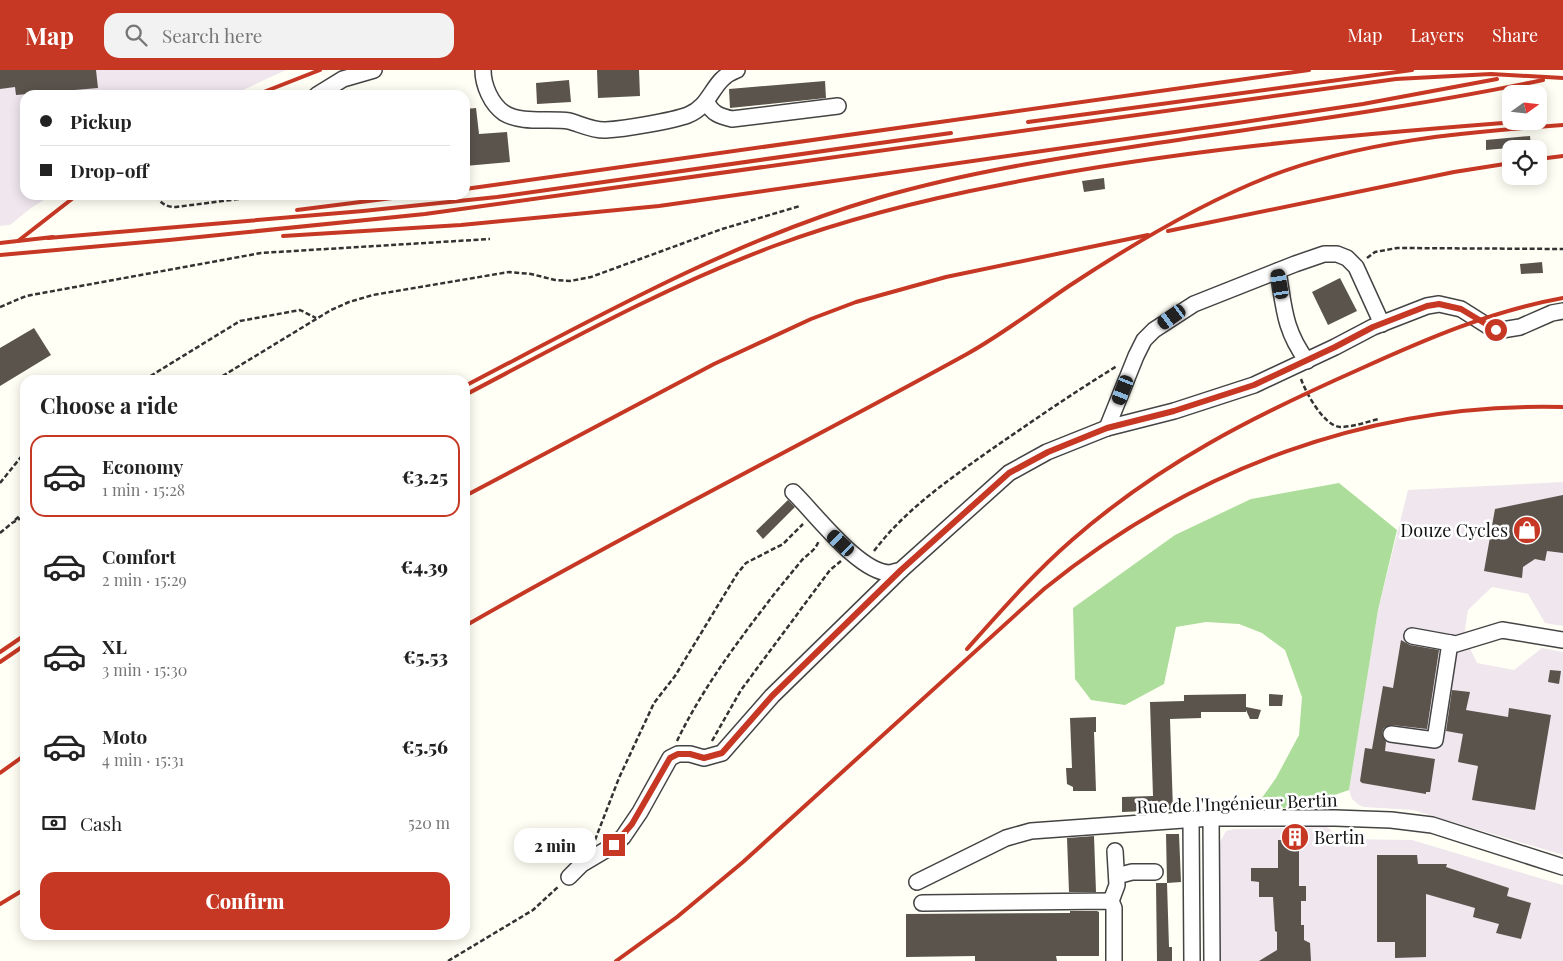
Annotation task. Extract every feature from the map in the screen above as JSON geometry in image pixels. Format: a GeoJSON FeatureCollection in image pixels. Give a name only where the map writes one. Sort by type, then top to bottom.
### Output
{"type":"FeatureCollection","features":[{"type":"Feature","properties":{"kind":"street"},"geometry":{"type":"LineString","coordinates":[[325,90],[344,79],[374,70]]}},
{"type":"Feature","properties":{"kind":"street"},"geometry":{"type":"LineString","coordinates":[[483,70],[486,90],[505,113],[523,118],[567,121],[603,130],[686,116],[699,110],[707,102],[717,83],[729,73],[737,70]]}},
{"type":"Feature","properties":{"kind":"street"},"geometry":{"type":"LineString","coordinates":[[707,102],[710,109],[717,115],[732,119],[838,106]]}},
{"type":"Feature","properties":{"kind":"street"},"geometry":{"type":"LineString","coordinates":[[1107,428],[1136,356],[1144,340],[1154,330],[1194,304],[1278,271],[1324,254],[1337,254],[1347,258],[1356,267],[1382,324]]}},
{"type":"Feature","properties":{"kind":"street"},"geometry":{"type":"LineString","coordinates":[[1278,271],[1289,330],[1301,364]]}},
{"type":"Feature","properties":{"kind":"street"},"geometry":{"type":"LineString","coordinates":[[569,877],[582,864],[614,845],[623,837],[640,812],[670,758],[678,754],[690,754],[704,758],[722,753],[772,696],[901,570],[1009,473],[1048,452],[1107,428],[1211,400],[1254,385],[1382,324],[1427,306],[1439,304],[1461,309],[1491,328],[1502,330],[1520,327],[1552,313],[1563,311]]}},
{"type":"Feature","properties":{"kind":"street"},"geometry":{"type":"LineString","coordinates":[[792,492],[851,554],[890,572],[901,570]]}},
{"type":"Feature","properties":{"kind":"street"},"geometry":{"type":"LineString","coordinates":[[1412,636],[1456,644],[1502,630],[1563,640]]}},
{"type":"Feature","properties":{"kind":"street"},"geometry":{"type":"LineString","coordinates":[[1391,734],[1435,740],[1450,643]]}},
{"type":"Feature","properties":{"kind":"street"},"geometry":{"type":"LineString","coordinates":[[1212,818],[1212,961]]}},
{"type":"Feature","properties":{"kind":"street","name":"Rue de l'Ingénieur Bertin"},"geometry":{"type":"LineString","coordinates":[[917,882],[1006,838],[1031,831],[1212,818],[1335,818],[1432,825],[1563,867]]}},
{"type":"Feature","properties":{"kind":"street"},"geometry":{"type":"LineString","coordinates":[[1191,820],[1192,961]]}},
{"type":"Feature","properties":{"kind":"street"},"geometry":{"type":"LineString","coordinates":[[1114,961],[1114,908],[1111,901],[1118,885],[1115,851]]}},
{"type":"Feature","properties":{"kind":"street"},"geometry":{"type":"LineString","coordinates":[[1117,876],[1132,872],[1155,872]]}},
{"type":"Feature","properties":{"kind":"street"},"geometry":{"type":"LineString","coordinates":[[922,903],[1111,901]]}},
{"type":"Feature","properties":{"kind":"path"},"geometry":{"type":"LineString","coordinates":[[160,200],[168,207],[231,200]]}},
{"type":"Feature","properties":{"kind":"path"},"geometry":{"type":"LineString","coordinates":[[224,375],[316,318],[349,302],[373,295],[510,272],[570,281],[591,277],[722,229],[800,206]]}},
{"type":"Feature","properties":{"kind":"path"},"geometry":{"type":"LineString","coordinates":[[0,307],[26,296],[261,253],[490,239]]}},
{"type":"Feature","properties":{"kind":"path"},"geometry":{"type":"LineString","coordinates":[[1356,267],[1375,252],[1397,248],[1563,249]]}},
{"type":"Feature","properties":{"kind":"path"},"geometry":{"type":"LineString","coordinates":[[152,375],[240,321],[300,310],[316,318]]}},
{"type":"Feature","properties":{"kind":"path"},"geometry":{"type":"LineString","coordinates":[[865,562],[896,524],[933,491],[1074,393],[1116,366],[1136,356]]}},
{"type":"Feature","properties":{"kind":"path"},"geometry":{"type":"LineString","coordinates":[[1301,364],[1309,398],[1332,424],[1340,427],[1379,419]]}},
{"type":"Feature","properties":{"kind":"path"},"geometry":{"type":"LineString","coordinates":[[0,482],[20,458]]}},
{"type":"Feature","properties":{"kind":"path"},"geometry":{"type":"LineString","coordinates":[[0,533],[20,516]]}},
{"type":"Feature","properties":{"kind":"path"},"geometry":{"type":"LineString","coordinates":[[12,523],[20,519]]}},
{"type":"Feature","properties":{"kind":"path"},"geometry":{"type":"LineString","coordinates":[[582,864],[591,848],[654,703],[689,653],[737,574],[746,563],[784,544],[804,524],[818,520],[821,537],[817,548],[798,566],[735,644],[694,707],[670,758]]}},
{"type":"Feature","properties":{"kind":"path"},"geometry":{"type":"LineString","coordinates":[[704,758],[747,682],[830,570],[851,554]]}},
{"type":"Feature","properties":{"kind":"path"},"geometry":{"type":"LineString","coordinates":[[448,961],[532,910],[569,877]]}},
{"type":"Feature","properties":{"kind":"shaded area"},"geometry":{"type":"Polygon","coordinates":[[[0,70],[286,70],[243,90],[20,90],[20,200],[44,200],[10,225],[0,226],[0,70]]]}},
{"type":"Feature","properties":{"kind":"shaded area"},"geometry":{"type":"Polygon","coordinates":[[[1563,482],[1563,626],[1545,623],[1528,594],[1492,587],[1468,610],[1464,636],[1477,663],[1514,670],[1542,648],[1563,652],[1563,855],[1413,810],[1364,807],[1359,805],[1352,799],[1349,790],[1378,610],[1408,490],[1563,482]]]}},
{"type":"Feature","properties":{"kind":"shaded area"},"geometry":{"type":"Polygon","coordinates":[[[1327,827],[1332,831],[1334,839],[1412,840],[1563,885],[1563,961],[1216,961],[1215,851],[1226,831],[1234,829],[1327,827]]]}},
{"type":"Feature","properties":{"kind":"green space"},"geometry":{"type":"Polygon","coordinates":[[[1339,483],[1397,530],[1378,610],[1349,790],[1297,808],[1254,809],[1276,778],[1299,735],[1302,697],[1285,650],[1262,633],[1239,624],[1206,622],[1176,627],[1164,684],[1125,705],[1091,700],[1075,679],[1073,608],[1175,535],[1251,499],[1339,483]]]}},
{"type":"Feature","properties":{"kind":"building"},"geometry":{"type":"Polygon","coordinates":[[[0,70],[96,70],[98,88],[20,90],[20,95],[16,95],[15,87],[0,89],[0,70]]]}},
{"type":"Feature","properties":{"kind":"building"},"geometry":{"type":"Polygon","coordinates":[[[597,70],[639,70],[640,96],[598,98],[597,70]]]}},
{"type":"Feature","properties":{"kind":"building"},"geometry":{"type":"Polygon","coordinates":[[[569,80],[571,102],[537,104],[536,83],[569,80]]]}},
{"type":"Feature","properties":{"kind":"building"},"geometry":{"type":"Polygon","coordinates":[[[825,81],[826,98],[730,108],[729,89],[825,81]]]}},
{"type":"Feature","properties":{"kind":"building"},"geometry":{"type":"Polygon","coordinates":[[[476,108],[479,134],[507,132],[510,162],[470,166],[470,109],[476,108]]]}},
{"type":"Feature","properties":{"kind":"building"},"geometry":{"type":"Polygon","coordinates":[[[1530,136],[1530,140],[1502,140],[1502,149],[1486,150],[1486,140],[1530,136]]]}},
{"type":"Feature","properties":{"kind":"building"},"geometry":{"type":"Polygon","coordinates":[[[1104,178],[1105,189],[1084,192],[1082,181],[1104,178]]]}},
{"type":"Feature","properties":{"kind":"building"},"geometry":{"type":"Polygon","coordinates":[[[1542,262],[1543,273],[1521,274],[1520,264],[1542,262]]]}},
{"type":"Feature","properties":{"kind":"building"},"geometry":{"type":"Polygon","coordinates":[[[1340,278],[1357,311],[1328,325],[1312,292],[1340,278]]]}},
{"type":"Feature","properties":{"kind":"building"},"geometry":{"type":"Polygon","coordinates":[[[34,328],[51,355],[0,386],[0,348],[34,328]]]}},
{"type":"Feature","properties":{"kind":"building","name":"Douze Cycles"},"geometry":{"type":"Polygon","coordinates":[[[1563,495],[1563,553],[1547,551],[1545,561],[1535,559],[1523,567],[1522,578],[1484,571],[1495,509],[1563,495]]]}},
{"type":"Feature","properties":{"kind":"building"},"geometry":{"type":"Polygon","coordinates":[[[788,500],[795,507],[763,539],[756,531],[788,500]]]}},
{"type":"Feature","properties":{"kind":"building"},"geometry":{"type":"Polygon","coordinates":[[[1401,640],[1410,645],[1439,650],[1427,729],[1392,725],[1384,728],[1382,733],[1386,742],[1385,751],[1435,759],[1430,792],[1426,792],[1426,794],[1362,783],[1360,781],[1365,748],[1372,749],[1383,686],[1393,688],[1401,640]]]}},
{"type":"Feature","properties":{"kind":"building"},"geometry":{"type":"Polygon","coordinates":[[[1550,670],[1561,671],[1559,684],[1548,682],[1550,670]]]}},
{"type":"Feature","properties":{"kind":"building"},"geometry":{"type":"Polygon","coordinates":[[[1452,690],[1470,692],[1466,710],[1508,717],[1509,708],[1551,715],[1535,810],[1472,800],[1478,766],[1458,762],[1463,734],[1446,731],[1452,690]]]}},
{"type":"Feature","properties":{"kind":"building"},"geometry":{"type":"Polygon","coordinates":[[[1246,694],[1246,707],[1261,710],[1258,719],[1250,719],[1246,710],[1246,712],[1201,712],[1201,718],[1170,719],[1173,810],[1122,812],[1122,797],[1153,796],[1150,702],[1184,701],[1184,695],[1246,694]]]}},
{"type":"Feature","properties":{"kind":"building"},"geometry":{"type":"Polygon","coordinates":[[[1269,694],[1283,695],[1282,706],[1269,706],[1269,694]]]}},
{"type":"Feature","properties":{"kind":"building"},"geometry":{"type":"Polygon","coordinates":[[[1096,717],[1096,732],[1094,732],[1096,791],[1073,791],[1073,787],[1067,784],[1066,768],[1072,768],[1070,718],[1096,717]]]}},
{"type":"Feature","properties":{"kind":"building"},"geometry":{"type":"Polygon","coordinates":[[[1166,834],[1179,834],[1181,882],[1167,883],[1166,834]]]}},
{"type":"Feature","properties":{"kind":"building"},"geometry":{"type":"Polygon","coordinates":[[[1094,836],[1096,892],[1069,892],[1067,838],[1094,836]]]}},
{"type":"Feature","properties":{"kind":"building"},"geometry":{"type":"Polygon","coordinates":[[[1278,840],[1299,840],[1299,886],[1306,886],[1306,901],[1301,901],[1301,925],[1304,925],[1304,940],[1310,943],[1311,961],[1259,961],[1277,950],[1277,932],[1275,931],[1273,897],[1259,897],[1259,882],[1251,881],[1251,868],[1278,868],[1278,840]]]}},
{"type":"Feature","properties":{"kind":"building"},"geometry":{"type":"Polygon","coordinates":[[[1377,855],[1417,855],[1418,864],[1447,864],[1446,867],[1509,888],[1507,896],[1531,903],[1521,939],[1496,933],[1499,924],[1473,917],[1475,908],[1426,894],[1426,957],[1395,958],[1395,942],[1377,942],[1377,855]]]}},
{"type":"Feature","properties":{"kind":"building"},"geometry":{"type":"Polygon","coordinates":[[[1156,883],[1167,883],[1169,947],[1172,947],[1172,961],[1157,961],[1156,883]]]}},
{"type":"Feature","properties":{"kind":"building"},"geometry":{"type":"Polygon","coordinates":[[[1070,911],[1099,912],[1099,956],[1056,956],[1057,961],[975,961],[975,956],[906,957],[906,914],[1070,913],[1070,911]]]}},
{"type":"Feature","properties":{"kind":"railway"},"geometry":{"type":"LineString","coordinates":[[269,90],[320,70]]}},
{"type":"Feature","properties":{"kind":"railway"},"geometry":{"type":"LineString","coordinates":[[470,188],[1309,70]]}},
{"type":"Feature","properties":{"kind":"railway"},"geometry":{"type":"LineString","coordinates":[[1028,122],[1412,70]]}},
{"type":"Feature","properties":{"kind":"railway"},"geometry":{"type":"LineString","coordinates":[[0,255],[425,214],[1396,79],[1491,74],[1563,78]]}},
{"type":"Feature","properties":{"kind":"railway"},"geometry":{"type":"LineString","coordinates":[[283,236],[461,225],[659,206],[1363,104],[1497,79]]}},
{"type":"Feature","properties":{"kind":"railway"},"geometry":{"type":"LineString","coordinates":[[470,383],[616,307],[718,258],[824,216],[878,198],[979,173],[1048,160],[1397,107],[1543,80]]}},
{"type":"Feature","properties":{"kind":"railway"},"geometry":{"type":"LineString","coordinates":[[470,392],[579,335],[695,279],[774,246],[888,210],[1005,184],[1129,162],[1316,139],[1502,123]]}},
{"type":"Feature","properties":{"kind":"railway"},"geometry":{"type":"LineString","coordinates":[[470,623],[590,556],[967,354],[1116,256],[1192,213],[1243,188],[1303,165],[1376,147],[1451,135],[1563,125]]}},
{"type":"Feature","properties":{"kind":"railway"},"geometry":{"type":"LineString","coordinates":[[470,200],[951,133]]}},
{"type":"Feature","properties":{"kind":"railway"},"geometry":{"type":"LineString","coordinates":[[1547,158],[1563,156]]}},
{"type":"Feature","properties":{"kind":"railway"},"geometry":{"type":"LineString","coordinates":[[1168,231],[1454,172],[1502,164]]}},
{"type":"Feature","properties":{"kind":"railway"},"geometry":{"type":"LineString","coordinates":[[18,241],[71,200]]}},
{"type":"Feature","properties":{"kind":"railway"},"geometry":{"type":"LineString","coordinates":[[297,210],[376,200]]}},
{"type":"Feature","properties":{"kind":"railway"},"geometry":{"type":"LineString","coordinates":[[48,238],[468,200]]}},
{"type":"Feature","properties":{"kind":"railway"},"geometry":{"type":"LineString","coordinates":[[470,493],[714,364],[811,319],[856,302],[946,277],[1148,235]]}},
{"type":"Feature","properties":{"kind":"railway"},"geometry":{"type":"LineString","coordinates":[[0,243],[53,237]]}},
{"type":"Feature","properties":{"kind":"railway"},"geometry":{"type":"LineString","coordinates":[[967,649],[1031,579],[1072,540],[1139,487],[1209,443],[1245,423],[1321,387],[1434,337],[1510,310],[1563,298]]}},
{"type":"Feature","properties":{"kind":"railway"},"geometry":{"type":"LineString","coordinates":[[616,961],[677,917],[743,862],[1044,589],[1101,547],[1161,509],[1223,477],[1287,451],[1353,431],[1422,416],[1492,408],[1563,407]]}},
{"type":"Feature","properties":{"kind":"railway"},"geometry":{"type":"LineString","coordinates":[[0,652],[20,638]]}},
{"type":"Feature","properties":{"kind":"railway"},"geometry":{"type":"LineString","coordinates":[[0,662],[20,648]]}},
{"type":"Feature","properties":{"kind":"railway"},"geometry":{"type":"LineString","coordinates":[[0,773],[20,759]]}},
{"type":"Feature","properties":{"kind":"railway"},"geometry":{"type":"LineString","coordinates":[[0,904],[20,892]]}},
{"type":"Feature","properties":{"kind":"place","name":"Douze Cycles"},"geometry":{"type":"Point","coordinates":[1527,530]}},
{"type":"Feature","properties":{"kind":"place","name":"Bertin"},"geometry":{"type":"Point","coordinates":[1295,837]}},
{"type":"Feature","properties":{"kind":"route"},"geometry":{"type":"LineString","coordinates":[[614,845],[623,837],[640,812],[670,758],[678,754],[690,754],[704,758],[722,753],[772,696],[901,570],[1009,473],[1048,452],[1107,428],[1174,411],[1254,385],[1373,327],[1427,306],[1439,304],[1461,309],[1496,330]]}}]}
